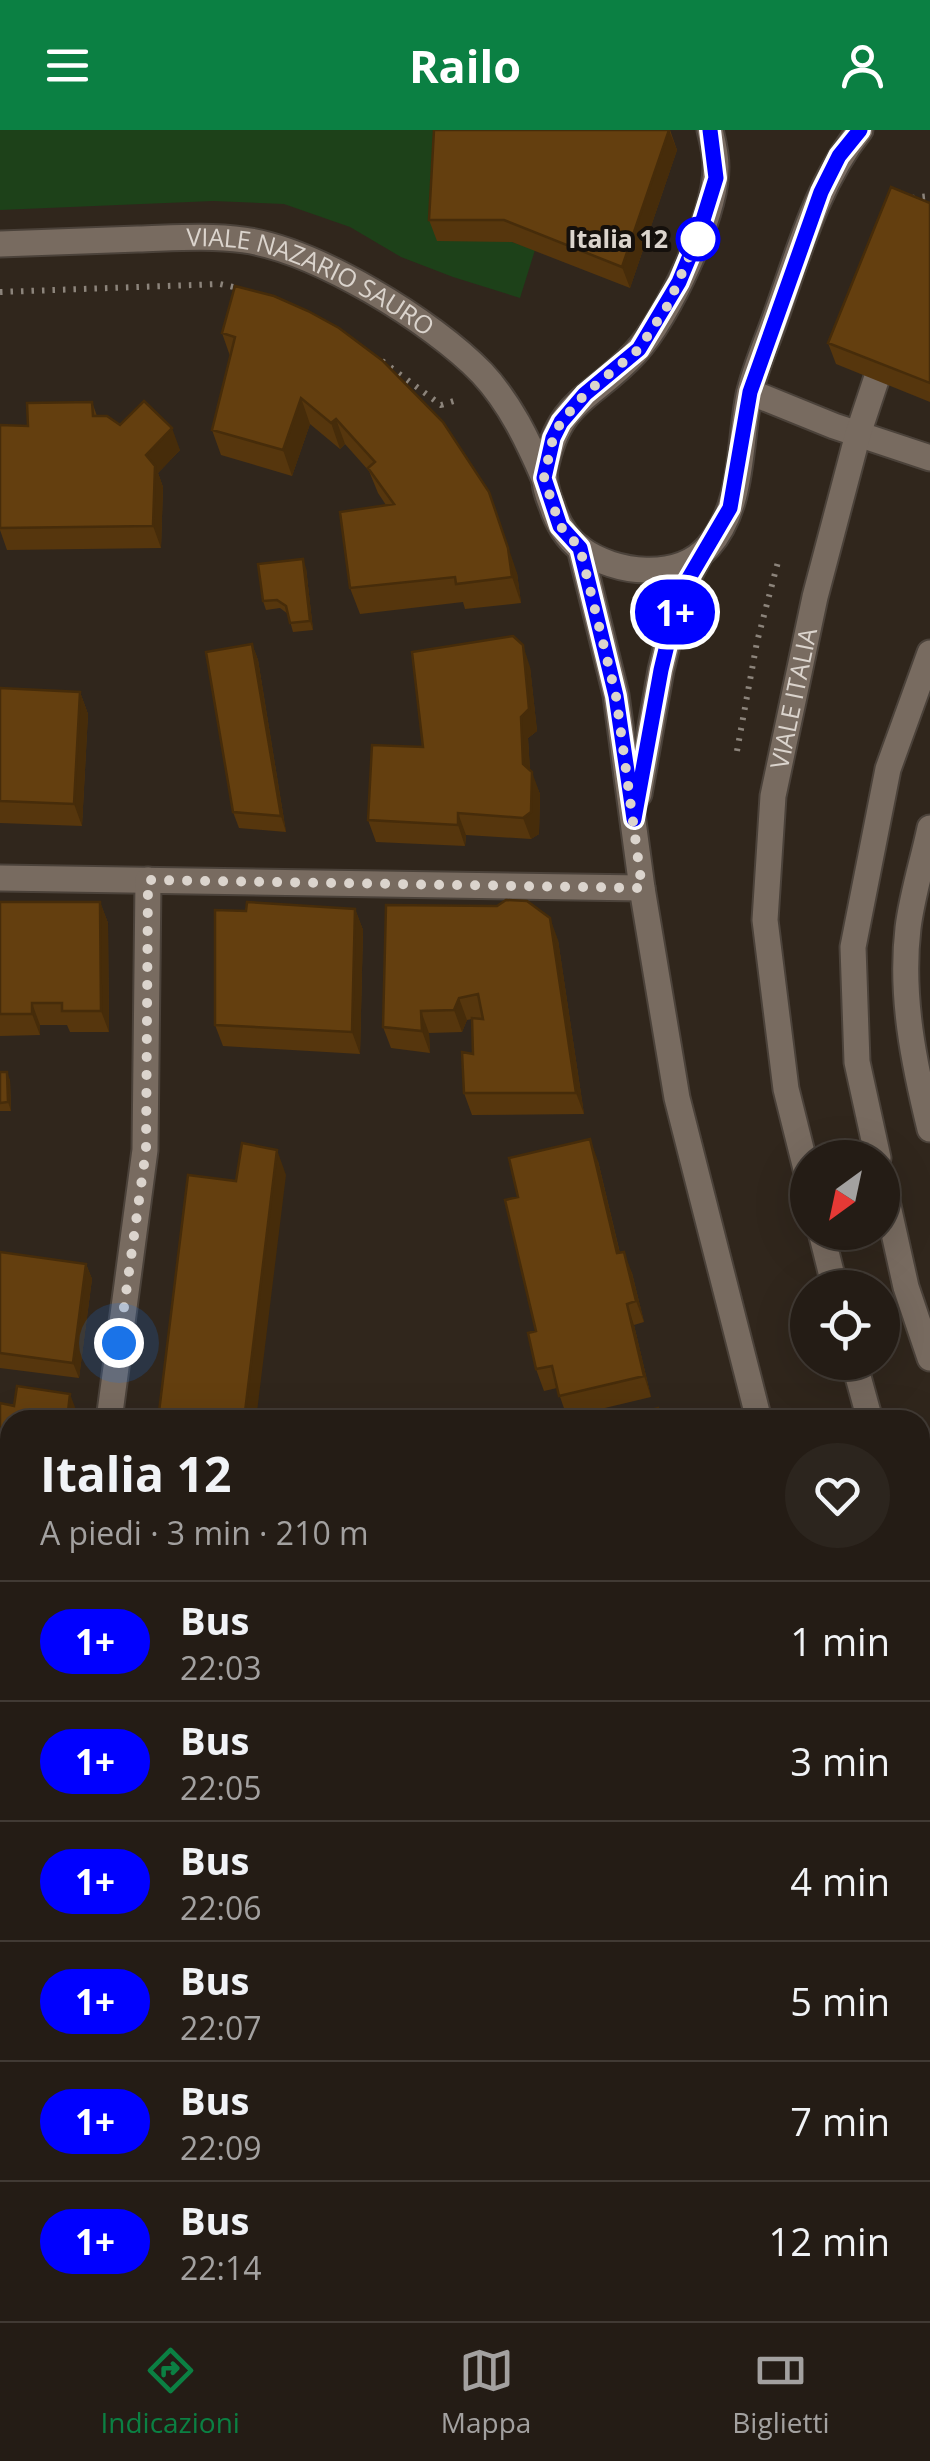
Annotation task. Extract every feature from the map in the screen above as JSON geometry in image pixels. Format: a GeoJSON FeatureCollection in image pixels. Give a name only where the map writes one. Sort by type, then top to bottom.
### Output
{"type":"FeatureCollection","features":[{"type":"Feature","properties":{"kind":"main road"},"geometry":{"type":"LineString","coordinates":[[544,478],[553,438],[561,422],[585,394],[639,349],[679,282],[716,178],[710,130]]}},
{"type":"Feature","properties":{"kind":"main road"},"geometry":{"type":"LineString","coordinates":[[580,548],[612,563],[641,570],[674,566],[710,545],[730,508],[750,392],[821,192],[839,156],[860,130]]}},
{"type":"Feature","properties":{"kind":"main road","name":"VIALE NAZARIO SAURO"},"geometry":{"type":"LineString","coordinates":[[0,244],[212,236],[249,240],[295,254],[346,279],[416,320],[484,374],[523,430],[560,526],[580,548]]}},
{"type":"Feature","properties":{"kind":"main road","name":"VIALE ITALIA"},"geometry":{"type":"LineString","coordinates":[[799,1140],[786,1088],[765,920],[773,796],[815,597],[858,434],[895,328]]}},
{"type":"Feature","properties":{"kind":"main road"},"geometry":{"type":"LineString","coordinates":[[750,392],[930,458]]}},
{"type":"Feature","properties":{"kind":"main road"},"geometry":{"type":"LineString","coordinates":[[580,548],[616,696],[642,888],[677,1098],[756,1410]]}},
{"type":"Feature","properties":{"kind":"main road"},"geometry":{"type":"LineString","coordinates":[[634,819],[679,595],[700,554]]}},
{"type":"Feature","properties":{"kind":"main road"},"geometry":{"type":"LineString","coordinates":[[874,1140],[857,1062],[853,946],[888,769],[930,653]]}},
{"type":"Feature","properties":{"kind":"main road"},"geometry":{"type":"LineString","coordinates":[[930,828],[908,928],[907,1000],[914,1064],[930,1130]]}},
{"type":"Feature","properties":{"kind":"main road"},"geometry":{"type":"LineString","coordinates":[[0,878],[642,888]]}},
{"type":"Feature","properties":{"kind":"main road"},"geometry":{"type":"LineString","coordinates":[[109,1410],[146,1150],[148,880]]}},
{"type":"Feature","properties":{"kind":"main road"},"geometry":{"type":"LineString","coordinates":[[898,1250],[930,1358]]}},
{"type":"Feature","properties":{"kind":"main road"},"geometry":{"type":"LineString","coordinates":[[859,1380],[867,1410]]}},
{"type":"Feature","properties":{"kind":"path"},"geometry":{"type":"LineString","coordinates":[[917,208],[907,201],[930,196]]}},
{"type":"Feature","properties":{"kind":"path"},"geometry":{"type":"LineString","coordinates":[[0,292],[220,284],[254,292]]}},
{"type":"Feature","properties":{"kind":"path"},"geometry":{"type":"LineString","coordinates":[[378,359],[441,405],[460,396]]}},
{"type":"Feature","properties":{"kind":"green space"},"geometry":{"type":"Polygon","coordinates":[[[0,130],[443,130],[512,242],[535,250],[520,298],[401,257],[350,227],[284,204],[213,201],[0,210],[0,130]]]}},
{"type":"Feature","properties":{"kind":"building"},"geometry":{"type":"Polygon","coordinates":[[[434,130],[669,130],[622,267],[504,220],[429,220],[434,130]]]}},
{"type":"Feature","properties":{"kind":"building"},"geometry":{"type":"Polygon","coordinates":[[[891,187],[930,203],[930,383],[828,343],[891,187]]]}},
{"type":"Feature","properties":{"kind":"building"},"geometry":{"type":"Polygon","coordinates":[[[235,286],[274,296],[339,328],[383,361],[443,422],[489,492],[508,548],[512,577],[456,584],[455,577],[350,588],[340,512],[394,504],[368,468],[375,462],[336,419],[331,423],[301,398],[283,450],[212,430],[235,337],[222,333],[235,286]]]}},
{"type":"Feature","properties":{"kind":"building"},"geometry":{"type":"Polygon","coordinates":[[[144,401],[172,428],[146,455],[155,466],[153,526],[0,528],[0,425],[28,426],[27,403],[92,402],[93,416],[107,416],[120,425],[144,401]]]}},
{"type":"Feature","properties":{"kind":"building"},"geometry":{"type":"Polygon","coordinates":[[[303,559],[310,621],[290,623],[286,606],[277,600],[263,601],[258,564],[303,559]]]}},
{"type":"Feature","properties":{"kind":"building"},"geometry":{"type":"Polygon","coordinates":[[[513,636],[523,645],[529,709],[521,717],[523,764],[532,772],[531,812],[523,818],[458,813],[458,825],[368,820],[372,745],[423,747],[412,652],[513,636]]]}},
{"type":"Feature","properties":{"kind":"building"},"geometry":{"type":"Polygon","coordinates":[[[252,644],[281,816],[233,812],[206,652],[252,644]]]}},
{"type":"Feature","properties":{"kind":"building"},"geometry":{"type":"Polygon","coordinates":[[[0,688],[80,692],[74,804],[0,801],[0,688]]]}},
{"type":"Feature","properties":{"kind":"building"},"geometry":{"type":"Polygon","coordinates":[[[506,900],[527,901],[550,918],[576,1093],[464,1093],[462,1052],[473,1054],[472,1018],[483,1019],[478,994],[459,998],[454,1010],[421,1011],[422,1031],[383,1027],[386,905],[497,906],[506,900]]]}},
{"type":"Feature","properties":{"kind":"building"},"geometry":{"type":"Polygon","coordinates":[[[0,902],[100,902],[101,1011],[62,1011],[62,1003],[32,1003],[32,1014],[0,1014],[0,902]]]}},
{"type":"Feature","properties":{"kind":"building"},"geometry":{"type":"Polygon","coordinates":[[[247,902],[355,909],[352,1032],[215,1025],[215,910],[246,911],[247,902]]]}},
{"type":"Feature","properties":{"kind":"building"},"geometry":{"type":"Polygon","coordinates":[[[0,1072],[7,1072],[8,1102],[0,1103],[0,1072]]]}},
{"type":"Feature","properties":{"kind":"building"},"geometry":{"type":"Polygon","coordinates":[[[590,1139],[617,1253],[624,1252],[636,1301],[627,1304],[644,1376],[559,1396],[552,1366],[536,1369],[528,1333],[536,1331],[505,1200],[518,1197],[509,1158],[590,1139]]]}},
{"type":"Feature","properties":{"kind":"building"},"geometry":{"type":"Polygon","coordinates":[[[242,1143],[277,1150],[245,1410],[159,1410],[188,1175],[236,1181],[242,1143]]]}},
{"type":"Feature","properties":{"kind":"building"},"geometry":{"type":"Polygon","coordinates":[[[0,1252],[86,1264],[73,1363],[0,1353],[0,1252]]]}},
{"type":"Feature","properties":{"kind":"building"},"geometry":{"type":"Polygon","coordinates":[[[17,1386],[70,1394],[68,1410],[0,1410],[0,1403],[14,1406],[17,1386]]]}},
{"type":"Feature","properties":{"kind":"bus line","name":"1+"},"geometry":{"type":"LineString","coordinates":[[710,130],[716,178],[679,282],[639,349],[585,394],[561,422],[553,438],[544,478],[560,526],[580,548],[616,696],[634,819],[679,595],[730,508],[750,392],[821,192],[839,156],[860,130]]}},
{"type":"Feature","properties":{"kind":"place","name":"Italia 12"},"geometry":{"type":"Point","coordinates":[698,239]}},
{"type":"Feature","properties":{"kind":"route"},"geometry":{"type":"LineString","coordinates":[[119,1343],[146,1150],[148,880],[642,888],[616,696],[580,548],[560,526],[544,478],[553,438],[561,422],[585,394],[639,349],[668,305],[698,239]]}}]}
